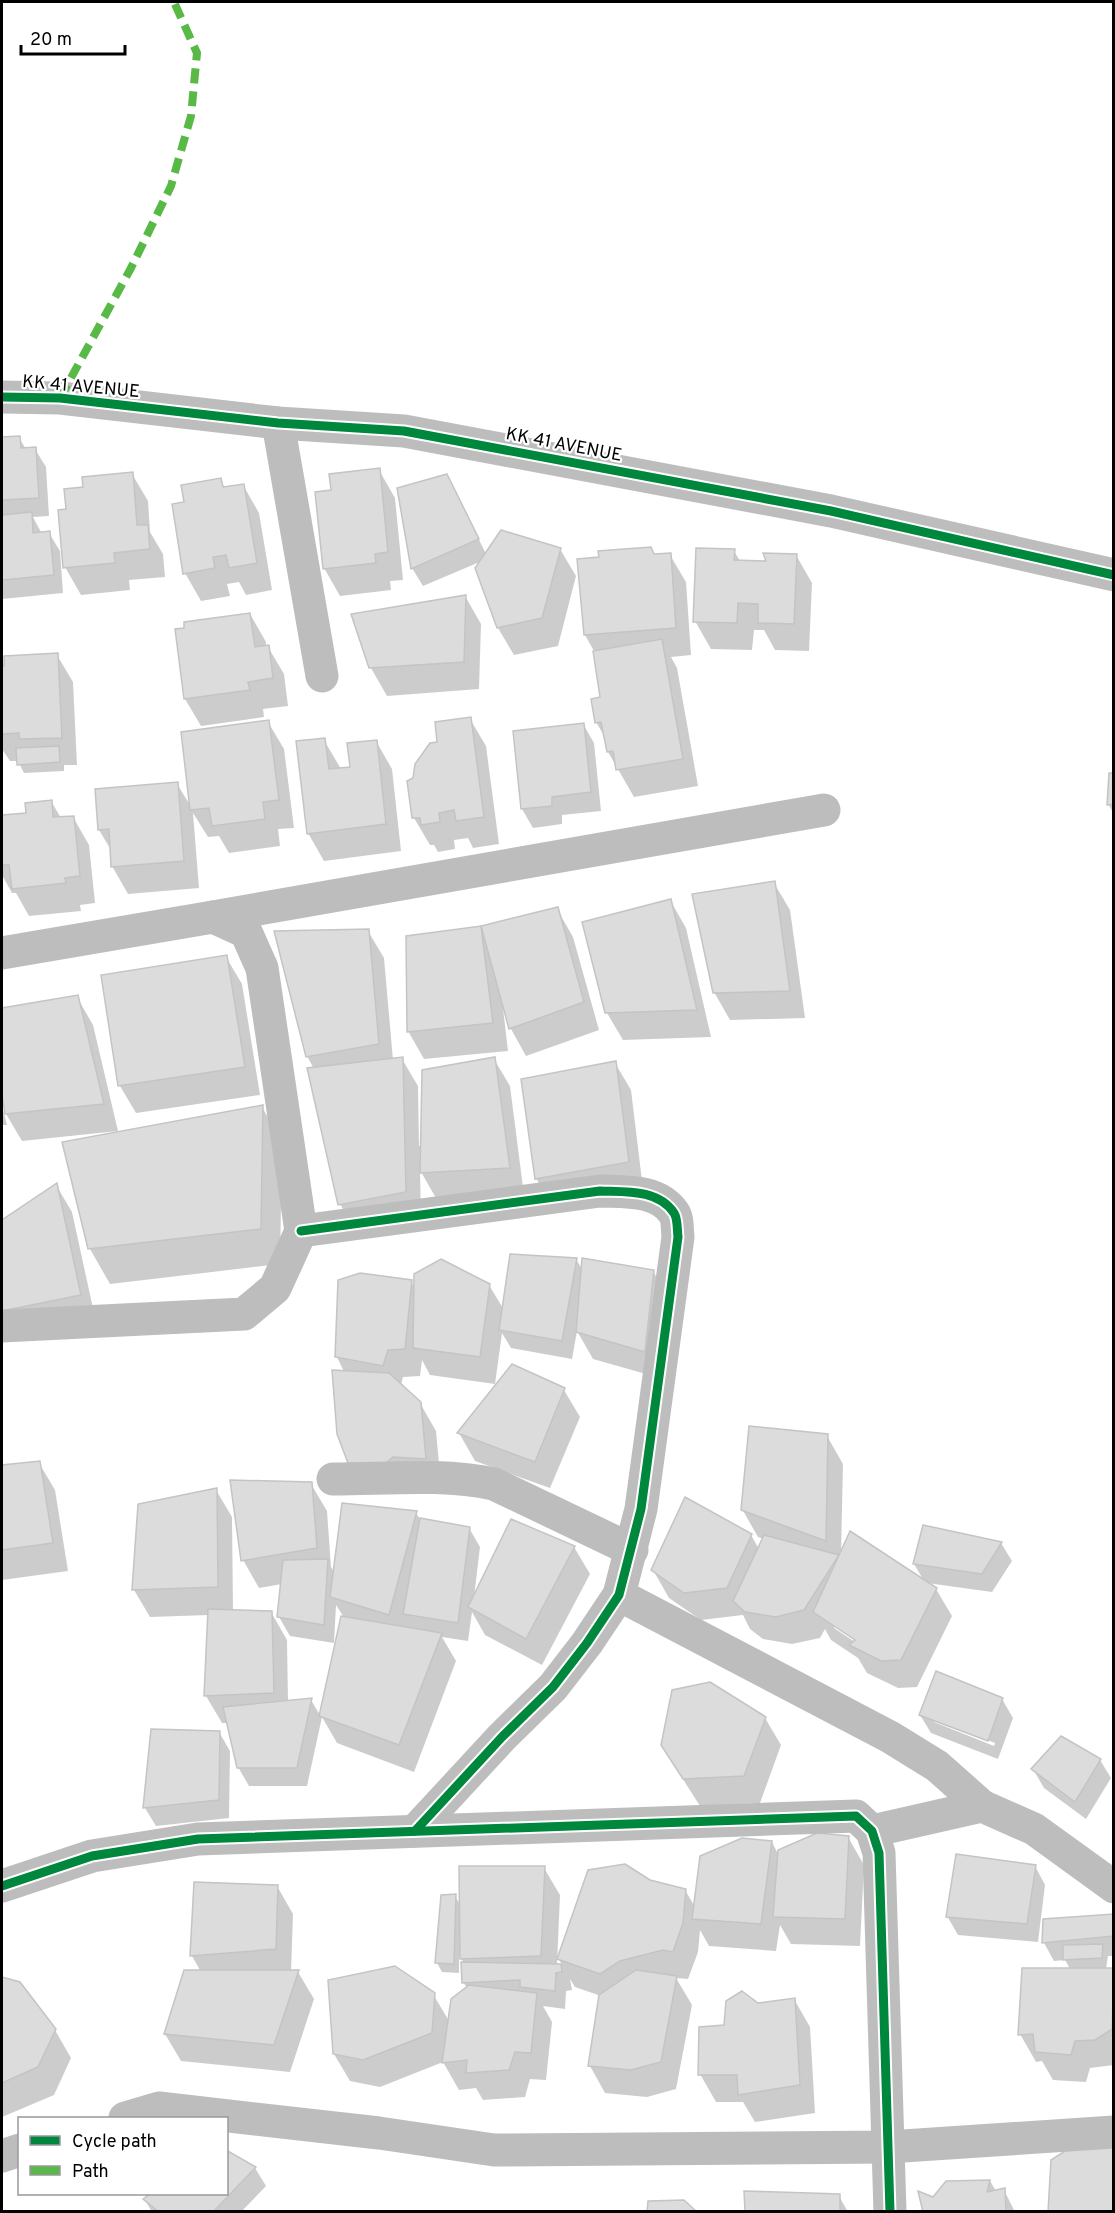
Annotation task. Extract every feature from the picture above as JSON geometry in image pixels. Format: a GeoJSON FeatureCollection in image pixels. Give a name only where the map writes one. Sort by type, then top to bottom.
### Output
{"type":"FeatureCollection","features":[{"type":"Feature","properties":{"kind":"street","name":"KK 41 AVENUE"},"geometry":{"type":"LineString","coordinates":[[2,397],[60,398],[278,423],[416,434],[831,511],[1113,575]]}},
{"type":"Feature","properties":{"kind":"street"},"geometry":{"type":"LineString","coordinates":[[278,423],[322,676]]}},
{"type":"Feature","properties":{"kind":"street"},"geometry":{"type":"LineString","coordinates":[[2,954],[824,810]]}},
{"type":"Feature","properties":{"kind":"street"},"geometry":{"type":"LineString","coordinates":[[2,1326],[244,1314],[275,1288],[301,1231],[262,968],[246,932],[213,917]]}},
{"type":"Feature","properties":{"kind":"street"},"geometry":{"type":"LineString","coordinates":[[301,1231],[600,1191],[644,1193],[663,1203],[675,1214],[678,1237],[641,1509],[619,1595],[553,1687],[502,1737],[415,1831]]}},
{"type":"Feature","properties":{"kind":"street"},"geometry":{"type":"LineString","coordinates":[[333,1479],[452,1479],[494,1484],[632,1550]]}},
{"type":"Feature","properties":{"kind":"street"},"geometry":{"type":"LineString","coordinates":[[619,1595],[890,1737],[937,1766],[982,1806],[1034,1829],[1113,1887]]}},
{"type":"Feature","properties":{"kind":"street"},"geometry":{"type":"LineString","coordinates":[[872,1831],[982,1806]]}},
{"type":"Feature","properties":{"kind":"street"},"geometry":{"type":"LineString","coordinates":[[2,1886],[92,1856],[188,1840],[856,1816],[872,1831],[879,1853],[890,2211]]}},
{"type":"Feature","properties":{"kind":"street"},"geometry":{"type":"LineString","coordinates":[[128,2117],[159,2108],[379,2133],[494,2150],[888,2147],[1113,2132]]}},
{"type":"Feature","properties":{"kind":"street"},"geometry":{"type":"LineString","coordinates":[[2,2156],[18,2151]]}},
{"type":"Feature","properties":{"kind":"building"},"geometry":{"type":"Polygon","coordinates":[[[20,436],[21,448],[36,447],[39,498],[2,500],[2,437],[20,436]]]}},
{"type":"Feature","properties":{"kind":"building"},"geometry":{"type":"Polygon","coordinates":[[[380,468],[388,552],[375,554],[376,563],[323,569],[315,492],[331,490],[329,474],[380,468]]]}},
{"type":"Feature","properties":{"kind":"building"},"geometry":{"type":"Polygon","coordinates":[[[133,472],[137,525],[148,525],[150,549],[114,553],[115,563],[63,568],[58,510],[66,509],[64,489],[83,487],[82,477],[133,472]]]}},
{"type":"Feature","properties":{"kind":"building"},"geometry":{"type":"Polygon","coordinates":[[[447,474],[479,539],[411,569],[397,488],[447,474]]]}},
{"type":"Feature","properties":{"kind":"building"},"geometry":{"type":"Polygon","coordinates":[[[221,478],[223,487],[244,484],[257,563],[229,568],[226,555],[213,557],[215,568],[183,574],[172,504],[184,502],[181,485],[221,478]]]}},
{"type":"Feature","properties":{"kind":"building"},"geometry":{"type":"Polygon","coordinates":[[[32,512],[33,533],[50,531],[54,575],[2,580],[2,515],[32,512]]]}},
{"type":"Feature","properties":{"kind":"building"},"geometry":{"type":"Polygon","coordinates":[[[501,530],[561,548],[542,618],[497,628],[475,568],[501,530]]]}},
{"type":"Feature","properties":{"kind":"building"},"geometry":{"type":"Polygon","coordinates":[[[651,547],[654,554],[671,553],[676,628],[584,635],[577,559],[599,557],[598,551],[651,547]]]}},
{"type":"Feature","properties":{"kind":"building"},"geometry":{"type":"Polygon","coordinates":[[[696,548],[735,549],[734,560],[766,561],[763,553],[797,554],[794,624],[758,623],[758,604],[738,603],[737,623],[693,622],[696,548]]]}},
{"type":"Feature","properties":{"kind":"building"},"geometry":{"type":"Polygon","coordinates":[[[466,595],[464,662],[369,668],[351,614],[466,595]]]}},
{"type":"Feature","properties":{"kind":"building"},"geometry":{"type":"Polygon","coordinates":[[[250,613],[255,647],[269,645],[273,678],[248,682],[250,690],[184,699],[175,629],[184,628],[184,622],[250,613]]]}},
{"type":"Feature","properties":{"kind":"building"},"geometry":{"type":"Polygon","coordinates":[[[662,639],[683,759],[616,770],[613,751],[607,752],[601,722],[595,723],[591,699],[600,697],[593,651],[662,639]]]}},
{"type":"Feature","properties":{"kind":"building"},"geometry":{"type":"Polygon","coordinates":[[[58,653],[62,738],[19,739],[19,733],[2,734],[4,656],[58,653]]]}},
{"type":"Feature","properties":{"kind":"building"},"geometry":{"type":"Polygon","coordinates":[[[471,717],[484,817],[456,821],[454,810],[439,813],[440,822],[421,825],[420,818],[412,818],[407,781],[413,778],[415,764],[430,743],[437,742],[435,722],[471,717]]]}},
{"type":"Feature","properties":{"kind":"building"},"geometry":{"type":"Polygon","coordinates":[[[269,720],[279,800],[263,802],[265,819],[212,826],[209,808],[190,810],[181,732],[269,720]]]}},
{"type":"Feature","properties":{"kind":"building"},"geometry":{"type":"Polygon","coordinates":[[[584,723],[591,792],[552,797],[552,806],[521,809],[513,731],[584,723]]]}},
{"type":"Feature","properties":{"kind":"building"},"geometry":{"type":"Polygon","coordinates":[[[325,738],[329,769],[350,767],[347,743],[377,740],[386,824],[307,834],[296,741],[325,738]]]}},
{"type":"Feature","properties":{"kind":"building"},"geometry":{"type":"Polygon","coordinates":[[[59,746],[60,762],[17,765],[16,748],[59,746]]]}},
{"type":"Feature","properties":{"kind":"building"},"geometry":{"type":"Polygon","coordinates":[[[1109,773],[1114,773],[1114,804],[1107,805],[1109,773]]]}},
{"type":"Feature","properties":{"kind":"building"},"geometry":{"type":"Polygon","coordinates":[[[178,782],[184,861],[111,867],[109,829],[98,830],[95,789],[178,782]]]}},
{"type":"Feature","properties":{"kind":"building"},"geometry":{"type":"Polygon","coordinates":[[[52,800],[53,817],[74,816],[80,876],[65,878],[66,883],[12,889],[9,865],[2,865],[2,815],[26,813],[25,803],[52,800]]]}},
{"type":"Feature","properties":{"kind":"building"},"geometry":{"type":"Polygon","coordinates":[[[775,881],[790,991],[713,993],[692,894],[775,881]]]}},
{"type":"Feature","properties":{"kind":"building"},"geometry":{"type":"Polygon","coordinates":[[[671,899],[697,1010],[605,1013],[582,922],[671,899]]]}},
{"type":"Feature","properties":{"kind":"building"},"geometry":{"type":"Polygon","coordinates":[[[558,907],[584,1002],[509,1029],[481,926],[558,907]]]}},
{"type":"Feature","properties":{"kind":"building"},"geometry":{"type":"Polygon","coordinates":[[[481,926],[493,1023],[407,1032],[406,936],[481,926]]]}},
{"type":"Feature","properties":{"kind":"building"},"geometry":{"type":"Polygon","coordinates":[[[369,929],[379,1044],[306,1057],[274,931],[369,929]]]}},
{"type":"Feature","properties":{"kind":"building"},"geometry":{"type":"Polygon","coordinates":[[[227,955],[245,1067],[118,1086],[101,975],[227,955]]]}},
{"type":"Feature","properties":{"kind":"building"},"geometry":{"type":"Polygon","coordinates":[[[78,995],[104,1104],[5,1114],[2,1094],[2,1008],[78,995]]]}},
{"type":"Feature","properties":{"kind":"building"},"geometry":{"type":"Polygon","coordinates":[[[403,1057],[406,1192],[338,1205],[307,1068],[403,1057]]]}},
{"type":"Feature","properties":{"kind":"building"},"geometry":{"type":"Polygon","coordinates":[[[495,1057],[510,1168],[420,1173],[422,1070],[495,1057]]]}},
{"type":"Feature","properties":{"kind":"building"},"geometry":{"type":"Polygon","coordinates":[[[616,1061],[629,1162],[535,1179],[521,1079],[616,1061]]]}},
{"type":"Feature","properties":{"kind":"building"},"geometry":{"type":"Polygon","coordinates":[[[263,1105],[261,1229],[88,1249],[62,1142],[263,1105]]]}},
{"type":"Feature","properties":{"kind":"building"},"geometry":{"type":"Polygon","coordinates":[[[57,1183],[81,1295],[2,1311],[2,1220],[57,1183]]]}},
{"type":"Feature","properties":{"kind":"building"},"geometry":{"type":"Polygon","coordinates":[[[510,1254],[577,1258],[562,1341],[499,1330],[510,1254]]]}},
{"type":"Feature","properties":{"kind":"building"},"geometry":{"type":"Polygon","coordinates":[[[582,1258],[654,1270],[645,1352],[576,1332],[582,1258]]]}},
{"type":"Feature","properties":{"kind":"building"},"geometry":{"type":"Polygon","coordinates":[[[441,1259],[490,1284],[480,1357],[413,1348],[414,1274],[441,1259]]]}},
{"type":"Feature","properties":{"kind":"building"},"geometry":{"type":"Polygon","coordinates":[[[360,1273],[412,1280],[405,1349],[388,1350],[383,1366],[335,1357],[338,1280],[360,1273]]]}},
{"type":"Feature","properties":{"kind":"building"},"geometry":{"type":"Polygon","coordinates":[[[512,1364],[565,1388],[535,1462],[457,1433],[512,1364]]]}},
{"type":"Feature","properties":{"kind":"building"},"geometry":{"type":"Polygon","coordinates":[[[332,1370],[389,1373],[421,1402],[426,1459],[393,1457],[385,1464],[348,1463],[337,1434],[332,1370]]]}},
{"type":"Feature","properties":{"kind":"building"},"geometry":{"type":"Polygon","coordinates":[[[749,1426],[828,1434],[826,1541],[741,1510],[749,1426]]]}},
{"type":"Feature","properties":{"kind":"building"},"geometry":{"type":"Polygon","coordinates":[[[40,1461],[53,1543],[2,1550],[2,1465],[40,1461]]]}},
{"type":"Feature","properties":{"kind":"building"},"geometry":{"type":"Polygon","coordinates":[[[230,1480],[312,1482],[317,1548],[241,1561],[230,1480]]]}},
{"type":"Feature","properties":{"kind":"building"},"geometry":{"type":"Polygon","coordinates":[[[217,1488],[218,1587],[132,1590],[138,1504],[217,1488]]]}},
{"type":"Feature","properties":{"kind":"building"},"geometry":{"type":"Polygon","coordinates":[[[685,1497],[752,1534],[727,1588],[684,1593],[651,1570],[685,1497]]]}},
{"type":"Feature","properties":{"kind":"building"},"geometry":{"type":"Polygon","coordinates":[[[342,1503],[417,1511],[389,1615],[330,1597],[342,1503]]]}},
{"type":"Feature","properties":{"kind":"building"},"geometry":{"type":"Polygon","coordinates":[[[420,1518],[470,1527],[458,1623],[403,1614],[420,1518]]]}},
{"type":"Feature","properties":{"kind":"building"},"geometry":{"type":"Polygon","coordinates":[[[511,1519],[575,1546],[526,1639],[468,1607],[511,1519]]]}},
{"type":"Feature","properties":{"kind":"building"},"geometry":{"type":"Polygon","coordinates":[[[923,1525],[1002,1542],[982,1574],[913,1564],[923,1525]]]}},
{"type":"Feature","properties":{"kind":"building"},"geometry":{"type":"Polygon","coordinates":[[[850,1531],[937,1588],[901,1660],[881,1661],[849,1645],[855,1640],[813,1612],[850,1531]]]}},
{"type":"Feature","properties":{"kind":"building"},"geometry":{"type":"Polygon","coordinates":[[[764,1535],[839,1555],[804,1610],[776,1617],[745,1612],[733,1601],[764,1535]]]}},
{"type":"Feature","properties":{"kind":"building"},"geometry":{"type":"Polygon","coordinates":[[[328,1559],[324,1625],[277,1617],[283,1560],[328,1559]]]}},
{"type":"Feature","properties":{"kind":"building"},"geometry":{"type":"Polygon","coordinates":[[[208,1609],[272,1611],[274,1693],[204,1696],[208,1609]]]}},
{"type":"Feature","properties":{"kind":"building"},"geometry":{"type":"Polygon","coordinates":[[[341,1616],[442,1633],[399,1745],[319,1716],[341,1616]]]}},
{"type":"Feature","properties":{"kind":"building"},"geometry":{"type":"Polygon","coordinates":[[[936,1671],[1003,1698],[988,1741],[919,1715],[936,1671]]]}},
{"type":"Feature","properties":{"kind":"building"},"geometry":{"type":"Polygon","coordinates":[[[710,1682],[766,1717],[744,1776],[683,1779],[661,1745],[672,1690],[710,1682]]]}},
{"type":"Feature","properties":{"kind":"building"},"geometry":{"type":"Polygon","coordinates":[[[312,1698],[297,1768],[237,1768],[223,1707],[312,1698]]]}},
{"type":"Feature","properties":{"kind":"building"},"geometry":{"type":"Polygon","coordinates":[[[151,1729],[220,1731],[219,1800],[143,1808],[151,1729]]]}},
{"type":"Feature","properties":{"kind":"building"},"geometry":{"type":"Polygon","coordinates":[[[1061,1736],[1101,1759],[1075,1802],[1031,1769],[1061,1736]]]}},
{"type":"Feature","properties":{"kind":"building"},"geometry":{"type":"Polygon","coordinates":[[[817,1833],[849,1836],[845,1919],[773,1917],[778,1850],[817,1833]]]}},
{"type":"Feature","properties":{"kind":"building"},"geometry":{"type":"Polygon","coordinates":[[[742,1838],[772,1841],[761,1924],[692,1919],[700,1856],[742,1838]]]}},
{"type":"Feature","properties":{"kind":"building"},"geometry":{"type":"Polygon","coordinates":[[[956,1854],[1036,1865],[1027,1924],[946,1917],[956,1854]]]}},
{"type":"Feature","properties":{"kind":"building"},"geometry":{"type":"Polygon","coordinates":[[[625,1864],[650,1880],[686,1889],[683,1923],[673,1952],[663,1950],[620,1961],[600,1974],[557,1959],[588,1870],[625,1864]]]}},
{"type":"Feature","properties":{"kind":"building"},"geometry":{"type":"Polygon","coordinates":[[[459,1866],[545,1866],[541,1956],[460,1959],[459,1866]]]}},
{"type":"Feature","properties":{"kind":"building"},"geometry":{"type":"Polygon","coordinates":[[[194,1882],[278,1885],[276,1949],[190,1956],[194,1882]]]}},
{"type":"Feature","properties":{"kind":"building"},"geometry":{"type":"Polygon","coordinates":[[[456,1894],[454,1964],[435,1963],[441,1895],[456,1894]]]}},
{"type":"Feature","properties":{"kind":"building"},"geometry":{"type":"Polygon","coordinates":[[[1114,1914],[1114,1936],[1042,1943],[1043,1919],[1114,1914]]]}},
{"type":"Feature","properties":{"kind":"building"},"geometry":{"type":"Polygon","coordinates":[[[1103,1944],[1102,1958],[1063,1960],[1063,1945],[1103,1944]]]}},
{"type":"Feature","properties":{"kind":"building"},"geometry":{"type":"Polygon","coordinates":[[[461,1962],[561,1964],[562,1972],[556,1973],[555,1991],[520,1987],[520,1980],[462,1983],[461,1962]]]}},
{"type":"Feature","properties":{"kind":"building"},"geometry":{"type":"Polygon","coordinates":[[[395,1966],[435,1993],[432,2033],[363,2060],[333,2054],[328,1980],[395,1966]]]}},
{"type":"Feature","properties":{"kind":"building"},"geometry":{"type":"Polygon","coordinates":[[[1022,1968],[1114,1968],[1112,2029],[1095,2040],[1075,2041],[1071,2055],[1035,2052],[1033,2034],[1018,2035],[1022,1968]]]}},
{"type":"Feature","properties":{"kind":"building"},"geometry":{"type":"Polygon","coordinates":[[[184,1970],[299,1970],[274,2045],[164,2034],[184,1970]]]}},
{"type":"Feature","properties":{"kind":"building"},"geometry":{"type":"Polygon","coordinates":[[[636,1970],[677,1976],[661,2062],[631,2070],[588,2066],[599,1995],[636,1970]]]}},
{"type":"Feature","properties":{"kind":"building"},"geometry":{"type":"Polygon","coordinates":[[[2,1977],[20,1982],[56,2029],[38,2067],[2,2083],[2,1977]]]}},
{"type":"Feature","properties":{"kind":"building"},"geometry":{"type":"Polygon","coordinates":[[[469,1985],[537,1993],[531,2053],[515,2052],[509,2070],[466,2073],[467,2060],[442,2063],[451,1999],[469,1985]]]}},
{"type":"Feature","properties":{"kind":"building"},"geometry":{"type":"Polygon","coordinates":[[[742,1991],[758,2003],[795,1998],[800,2085],[738,2095],[737,2075],[698,2075],[699,2027],[724,2025],[726,2001],[742,1991]]]}},
{"type":"Feature","properties":{"kind":"building"},"geometry":{"type":"Polygon","coordinates":[[[1076,2144],[1114,2145],[1114,2212],[1048,2212],[1051,2160],[1076,2144]]]}},
{"type":"Feature","properties":{"kind":"building"},"geometry":{"type":"Polygon","coordinates":[[[228,2151],[256,2167],[213,2212],[159,2212],[143,2199],[149,2195],[228,2195],[228,2151]]]}},
{"type":"Feature","properties":{"kind":"building"},"geometry":{"type":"Polygon","coordinates":[[[990,2180],[987,2192],[1005,2188],[1006,2212],[923,2212],[918,2191],[933,2197],[946,2181],[990,2180]]]}},
{"type":"Feature","properties":{"kind":"building"},"geometry":{"type":"Polygon","coordinates":[[[744,2191],[840,2194],[840,2212],[745,2212],[744,2191]]]}},
{"type":"Feature","properties":{"kind":"building"},"geometry":{"type":"Polygon","coordinates":[[[684,2200],[697,2212],[647,2212],[648,2201],[684,2200]]]}},
{"type":"Feature","properties":{"kind":"marked path"},"geometry":{"type":"LineString","coordinates":[[60,398],[131,268],[171,186],[191,116],[197,53],[174,2]]}},
{"type":"Feature","properties":{"kind":"cycle path"},"geometry":{"type":"LineString","coordinates":[[2,397],[60,398],[278,423],[404,431],[831,511],[1114,575]]}},
{"type":"Feature","properties":{"kind":"cycle path"},"geometry":{"type":"LineString","coordinates":[[301,1231],[600,1191],[630,1192],[650,1196],[667,1205],[677,1221],[678,1237],[641,1509],[619,1595],[587,1643],[553,1687],[502,1737],[415,1831]]}},
{"type":"Feature","properties":{"kind":"cycle path"},"geometry":{"type":"LineString","coordinates":[[2,1886],[92,1856],[198,1839],[856,1816],[872,1831],[879,1853],[890,2212]]}}]}
